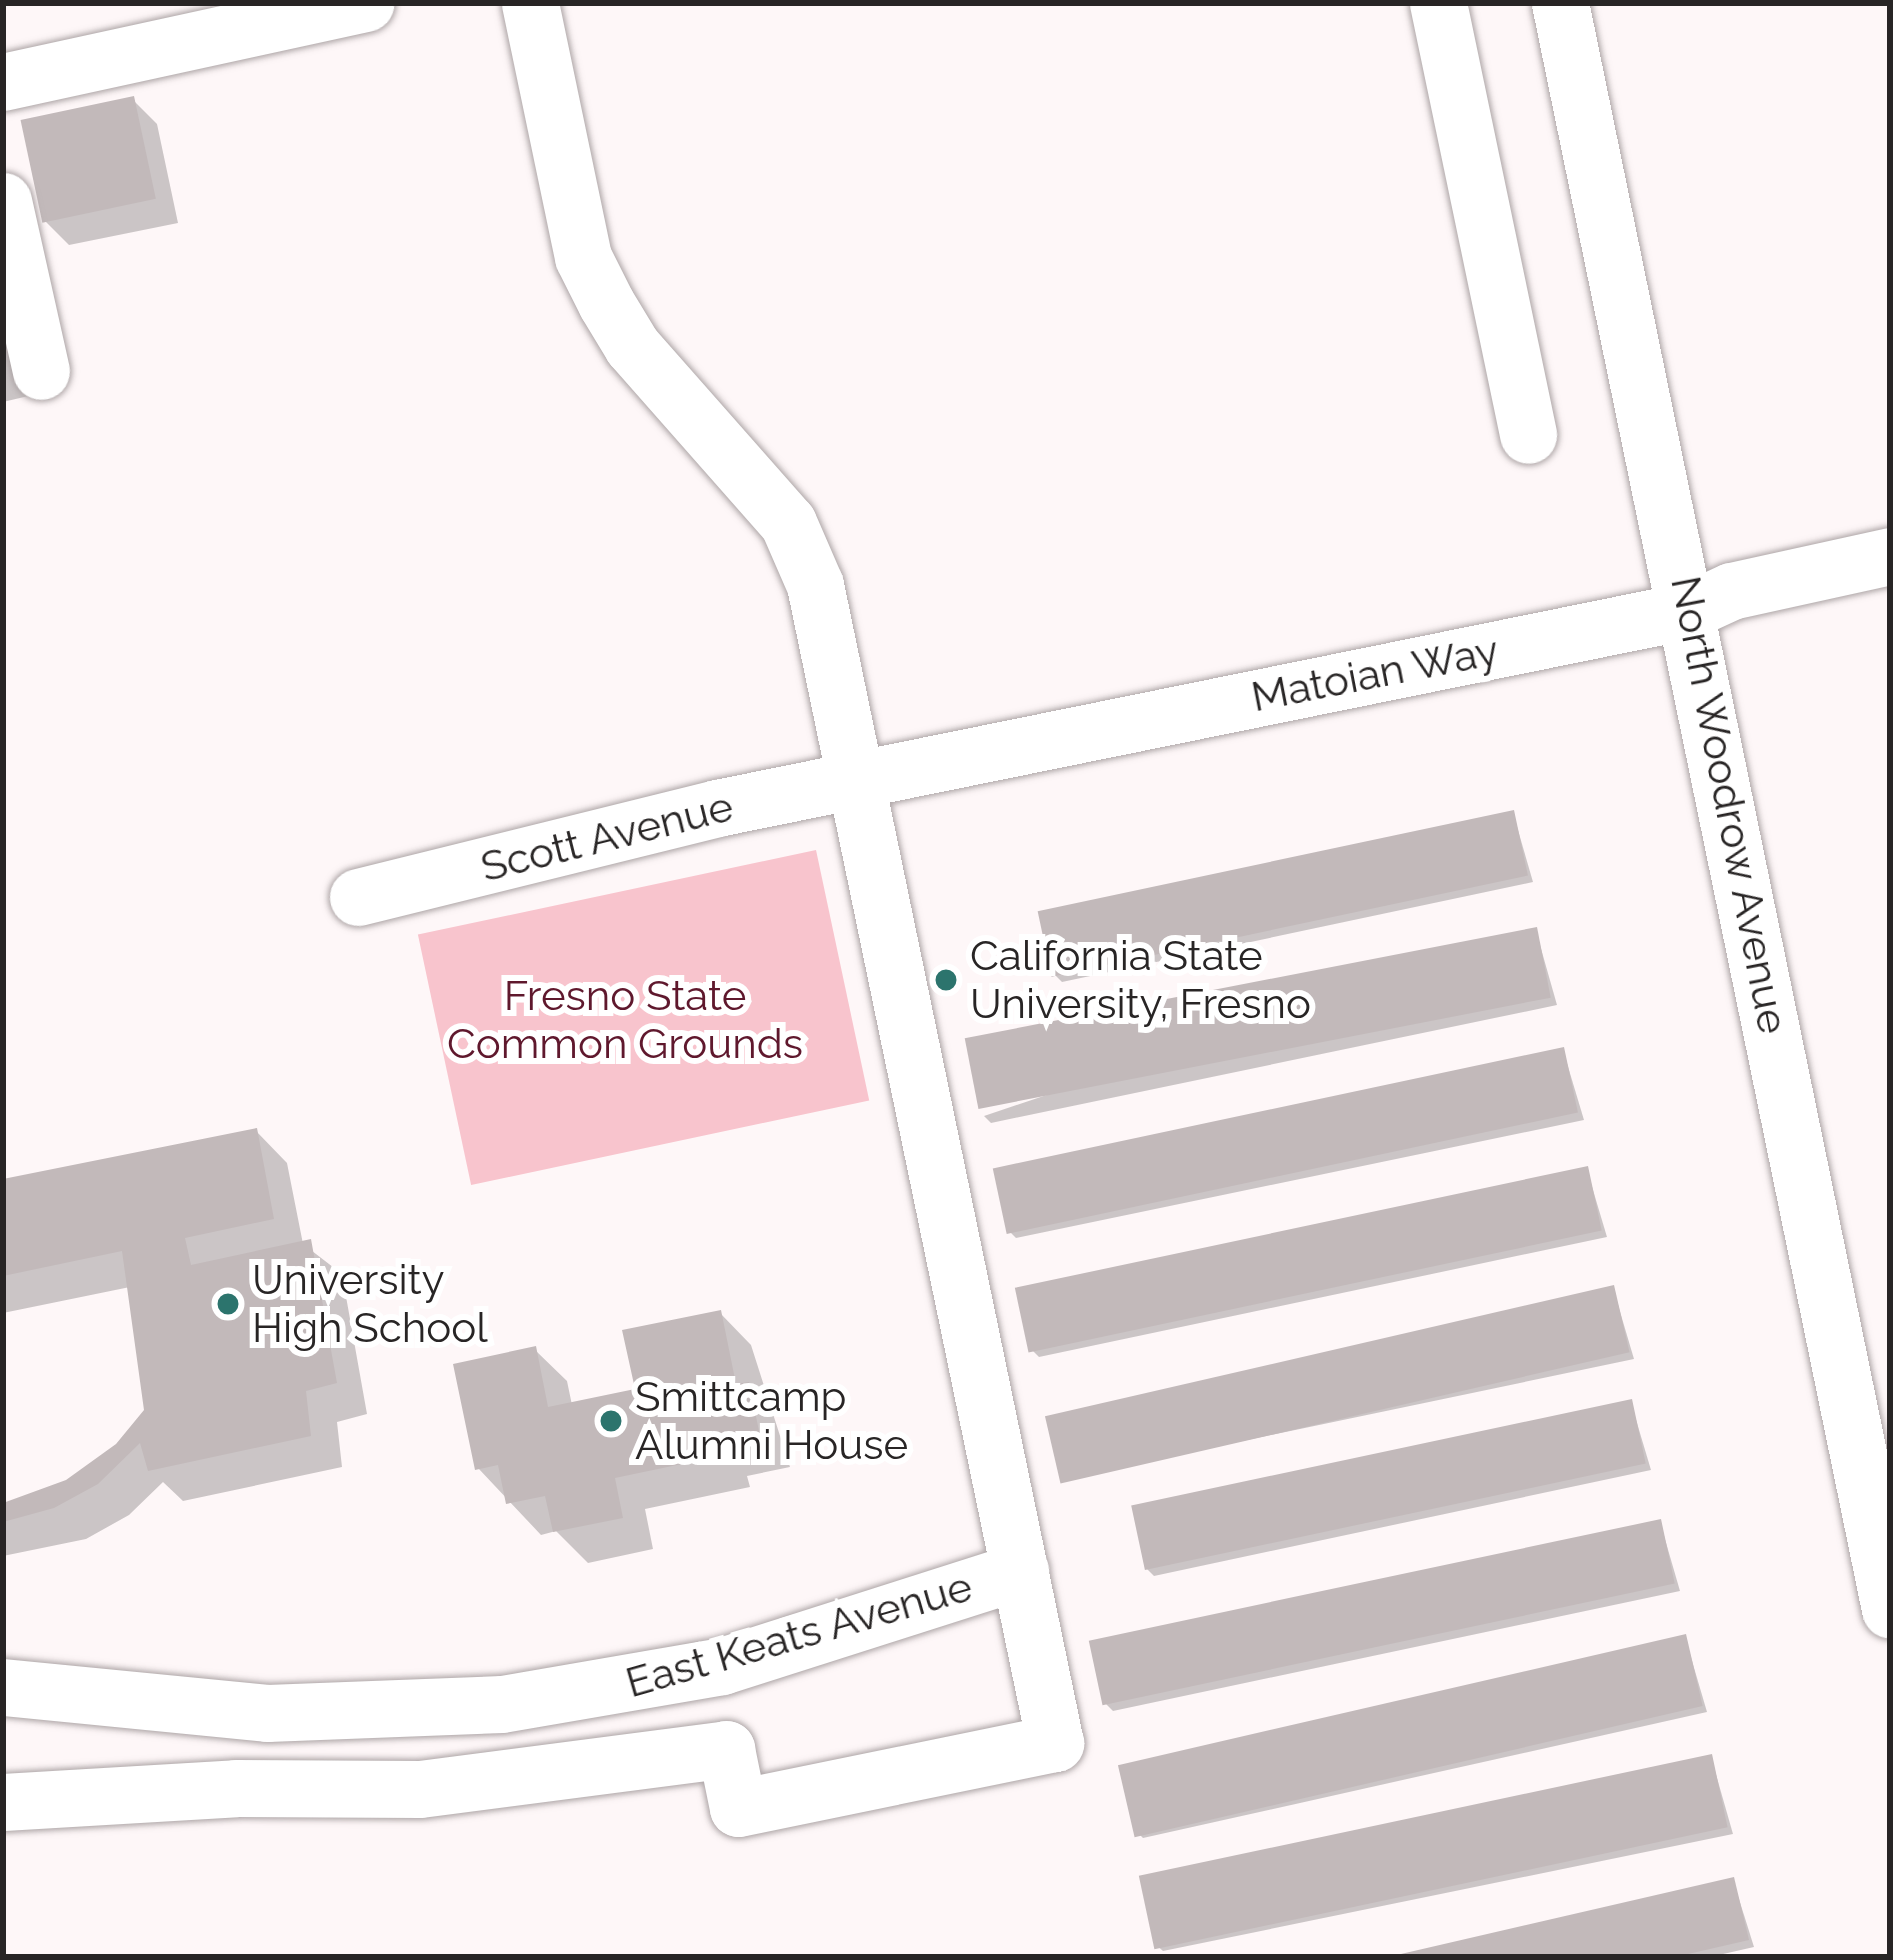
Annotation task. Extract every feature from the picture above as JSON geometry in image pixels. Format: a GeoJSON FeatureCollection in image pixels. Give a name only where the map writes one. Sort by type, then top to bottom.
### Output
{"type":"FeatureCollection","features":[{"type":"Feature","properties":{"kind":"street"},"geometry":{"type":"LineString","coordinates":[[3,82],[366,3]]}},
{"type":"Feature","properties":{"kind":"street"},"geometry":{"type":"LineString","coordinates":[[3,1802],[236,1788],[420,1789],[726,1749],[738,1808],[1055,1743],[857,779],[801,547],[775,506],[632,346],[583,256],[530,3]]}},
{"type":"Feature","properties":{"kind":"street"},"geometry":{"type":"LineString","coordinates":[[1438,3],[1528,435]]}},
{"type":"Feature","properties":{"kind":"street","name":"North Woodrow Avenue"},"geometry":{"type":"LineString","coordinates":[[1560,3],[1880,1510],[1890,1609]]}},
{"type":"Feature","properties":{"kind":"street"},"geometry":{"type":"LineString","coordinates":[[3,201],[41,371]]}},
{"type":"Feature","properties":{"kind":"street","name":"Matoian Way"},"geometry":{"type":"LineString","coordinates":[[857,779],[1690,610],[1731,591],[1890,556]]}},
{"type":"Feature","properties":{"kind":"street","name":"Scott Avenue"},"geometry":{"type":"LineString","coordinates":[[358,897],[857,779]]}},
{"type":"Feature","properties":{"kind":"street","name":"East Keats Avenue"},"geometry":{"type":"LineString","coordinates":[[3,1687],[267,1713],[502,1703],[722,1666],[1019,1571]]}},
{"type":"Feature","properties":{"kind":"green space","name":"Fresno State Common Grounds"},"geometry":{"type":"Polygon","coordinates":[[[816,850],[869,1100],[471,1185],[418,935],[816,850]]]}},
{"type":"Feature","properties":{"kind":"building"},"geometry":{"type":"Polygon","coordinates":[[[134,96],[156,199],[42,223],[21,120],[134,96]]]}},
{"type":"Feature","properties":{"kind":"building"},"geometry":{"type":"Polygon","coordinates":[[[1514,810],[1528,876],[1052,977],[1038,911],[1514,810]]]}},
{"type":"Feature","properties":{"kind":"building"},"geometry":{"type":"Polygon","coordinates":[[[1537,927],[1551,998],[978,1109],[965,1038],[1537,927]]]}},
{"type":"Feature","properties":{"kind":"building"},"geometry":{"type":"Polygon","coordinates":[[[1564,1047],[1578,1113],[1007,1234],[993,1168],[1564,1047]]]}},
{"type":"Feature","properties":{"kind":"building","name":"University High School"},"geometry":{"type":"Polygon","coordinates":[[[257,1128],[274,1219],[185,1238],[191,1265],[311,1239],[337,1383],[306,1391],[311,1436],[148,1471],[140,1443],[98,1484],[54,1508],[3,1522],[3,1503],[66,1480],[116,1444],[144,1410],[122,1251],[3,1276],[3,1179],[257,1128]]]}},
{"type":"Feature","properties":{"kind":"building"},"geometry":{"type":"Polygon","coordinates":[[[1588,1166],[1602,1231],[1029,1352],[1015,1288],[1588,1166]]]}},
{"type":"Feature","properties":{"kind":"building"},"geometry":{"type":"Polygon","coordinates":[[[1614,1285],[1630,1352],[1060,1484],[1045,1416],[1614,1285]]]}},
{"type":"Feature","properties":{"kind":"building","name":"Smittcamp Alumni House"},"geometry":{"type":"Polygon","coordinates":[[[721,1310],[736,1384],[749,1382],[760,1436],[717,1444],[720,1456],[615,1478],[623,1518],[553,1532],[545,1496],[506,1504],[498,1465],[475,1470],[453,1364],[536,1346],[548,1407],[635,1389],[622,1330],[721,1310]]]}},
{"type":"Feature","properties":{"kind":"building"},"geometry":{"type":"Polygon","coordinates":[[[1632,1399],[1646,1464],[1145,1570],[1131,1505],[1632,1399]]]}},
{"type":"Feature","properties":{"kind":"building"},"geometry":{"type":"Polygon","coordinates":[[[1661,1519],[1675,1584],[1103,1705],[1089,1641],[1661,1519]]]}},
{"type":"Feature","properties":{"kind":"building"},"geometry":{"type":"Polygon","coordinates":[[[1686,1634],[1703,1706],[1135,1837],[1118,1765],[1686,1634]]]}},
{"type":"Feature","properties":{"kind":"building"},"geometry":{"type":"Polygon","coordinates":[[[1712,1754],[1728,1827],[1154,1949],[1139,1876],[1712,1754]]]}},
{"type":"Feature","properties":{"kind":"building"},"geometry":{"type":"Polygon","coordinates":[[[1734,1877],[1749,1940],[1675,1957],[1388,1957],[1734,1877]]]}},
{"type":"Feature","properties":{"kind":"place","name":"California State University, Fresno"},"geometry":{"type":"Point","coordinates":[946,980]}},
{"type":"Feature","properties":{"kind":"place","name":"University High School"},"geometry":{"type":"Point","coordinates":[228,1304]}},
{"type":"Feature","properties":{"kind":"place","name":"Smittcamp Alumni House"},"geometry":{"type":"Point","coordinates":[611,1421]}}]}
